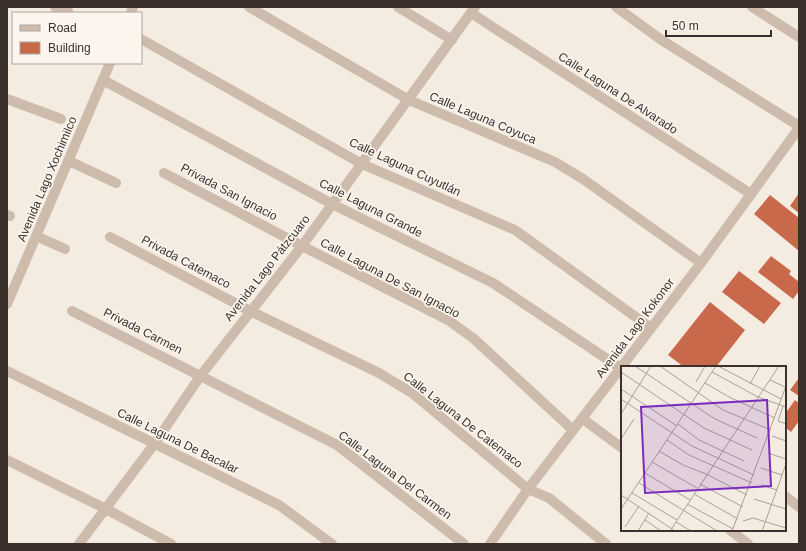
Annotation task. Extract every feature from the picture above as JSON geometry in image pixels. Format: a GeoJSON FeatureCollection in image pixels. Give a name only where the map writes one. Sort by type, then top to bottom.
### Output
{"type":"FeatureCollection","features":[{"type":"Feature","properties":{"kind":"street"},"geometry":{"type":"LineString","coordinates":[[55,7],[68,11]]}},
{"type":"Feature","properties":{"kind":"street","name":"Calle Laguna Coyuca"},"geometry":{"type":"LineString","coordinates":[[249,7],[409,100],[555,162],[582,179],[701,263]]}},
{"type":"Feature","properties":{"kind":"street"},"geometry":{"type":"LineString","coordinates":[[398,7],[452,40]]}},
{"type":"Feature","properties":{"kind":"street"},"geometry":{"type":"LineString","coordinates":[[616,7],[663,41],[799,127]]}},
{"type":"Feature","properties":{"kind":"street"},"geometry":{"type":"LineString","coordinates":[[752,7],[799,37]]}},
{"type":"Feature","properties":{"kind":"street","name":"Avenida Lago Pátzcuaro"},"geometry":{"type":"LineString","coordinates":[[79,544],[155,443],[201,375],[302,246],[473,10]]}},
{"type":"Feature","properties":{"kind":"street","name":"Calle Laguna De Alvarado"},"geometry":{"type":"LineString","coordinates":[[473,10],[751,194]]}},
{"type":"Feature","properties":{"kind":"street","name":"Calle Laguna Cuyutlán"},"geometry":{"type":"LineString","coordinates":[[142,40],[362,164],[515,230],[651,328]]}},
{"type":"Feature","properties":{"kind":"street","name":"Avenida Lago Xochimilco"},"geometry":{"type":"LineString","coordinates":[[7,304],[110,64]]}},
{"type":"Feature","properties":{"kind":"street","name":"Calle Laguna Grande"},"geometry":{"type":"LineString","coordinates":[[103,80],[332,204],[493,283],[621,367]]}},
{"type":"Feature","properties":{"kind":"street"},"geometry":{"type":"LineString","coordinates":[[7,99],[60,119]]}},
{"type":"Feature","properties":{"kind":"street","name":"Avenida Lago Kokonor"},"geometry":{"type":"LineString","coordinates":[[623,366],[701,263],[799,127]]}},
{"type":"Feature","properties":{"kind":"street"},"geometry":{"type":"LineString","coordinates":[[69,161],[116,183]]}},
{"type":"Feature","properties":{"kind":"street","name":"Privada San Ignacio"},"geometry":{"type":"LineString","coordinates":[[164,173],[302,246]]}},
{"type":"Feature","properties":{"kind":"street"},"geometry":{"type":"LineString","coordinates":[[36,236],[65,249]]}},
{"type":"Feature","properties":{"kind":"street","name":"Privada Catemaco"},"geometry":{"type":"LineString","coordinates":[[110,236],[250,311]]}},
{"type":"Feature","properties":{"kind":"street","name":"Calle Laguna De San Ignacio"},"geometry":{"type":"LineString","coordinates":[[302,246],[448,320],[473,338],[573,430]]}},
{"type":"Feature","properties":{"kind":"street","name":"Privada Carmen"},"geometry":{"type":"LineString","coordinates":[[72,311],[201,375]]}},
{"type":"Feature","properties":{"kind":"street","name":"Calle Laguna De Catemaco"},"geometry":{"type":"LineString","coordinates":[[250,311],[379,373],[412,393],[528,489],[549,498],[606,544]]}},
{"type":"Feature","properties":{"kind":"street","name":"Avenida Lago Kokonor"},"geometry":{"type":"LineString","coordinates":[[490,544],[528,489],[621,369]]}},
{"type":"Feature","properties":{"kind":"street","name":"Calle Laguna De Bacalar"},"geometry":{"type":"LineString","coordinates":[[7,371],[279,505],[332,544]]}},
{"type":"Feature","properties":{"kind":"street","name":"Calle Laguna Del Carmen"},"geometry":{"type":"LineString","coordinates":[[201,375],[337,445],[464,544]]}},
{"type":"Feature","properties":{"kind":"street"},"geometry":{"type":"LineString","coordinates":[[583,418],[621,447]]}},
{"type":"Feature","properties":{"kind":"street"},"geometry":{"type":"LineString","coordinates":[[7,460],[106,509],[171,544]]}},
{"type":"Feature","properties":{"kind":"street"},"geometry":{"type":"LineString","coordinates":[[786,497],[799,507]]}},
{"type":"Feature","properties":{"kind":"street"},"geometry":{"type":"LineString","coordinates":[[731,531],[748,544]]}},
{"type":"Feature","properties":{"kind":"building"},"geometry":{"type":"Polygon","coordinates":[[[799,193],[799,213],[790,206],[799,193]]]}},
{"type":"Feature","properties":{"kind":"building"},"geometry":{"type":"Polygon","coordinates":[[[770,195],[799,218],[799,251],[754,214],[770,195]]]}},
{"type":"Feature","properties":{"kind":"building"},"geometry":{"type":"Polygon","coordinates":[[[771,256],[791,271],[789,274],[799,282],[799,291],[793,299],[758,272],[771,256]]]}},
{"type":"Feature","properties":{"kind":"building"},"geometry":{"type":"Polygon","coordinates":[[[739,271],[781,303],[764,324],[722,292],[739,271]]]}},
{"type":"Feature","properties":{"kind":"building"},"geometry":{"type":"Polygon","coordinates":[[[710,302],[745,330],[717,366],[683,366],[668,355],[710,302]]]}},
{"type":"Feature","properties":{"kind":"building"},"geometry":{"type":"Polygon","coordinates":[[[799,378],[799,396],[790,390],[799,378]]]}},
{"type":"Feature","properties":{"kind":"building"},"geometry":{"type":"Polygon","coordinates":[[[795,400],[799,403],[799,421],[791,432],[786,428],[786,413],[795,400]]]}}]}
